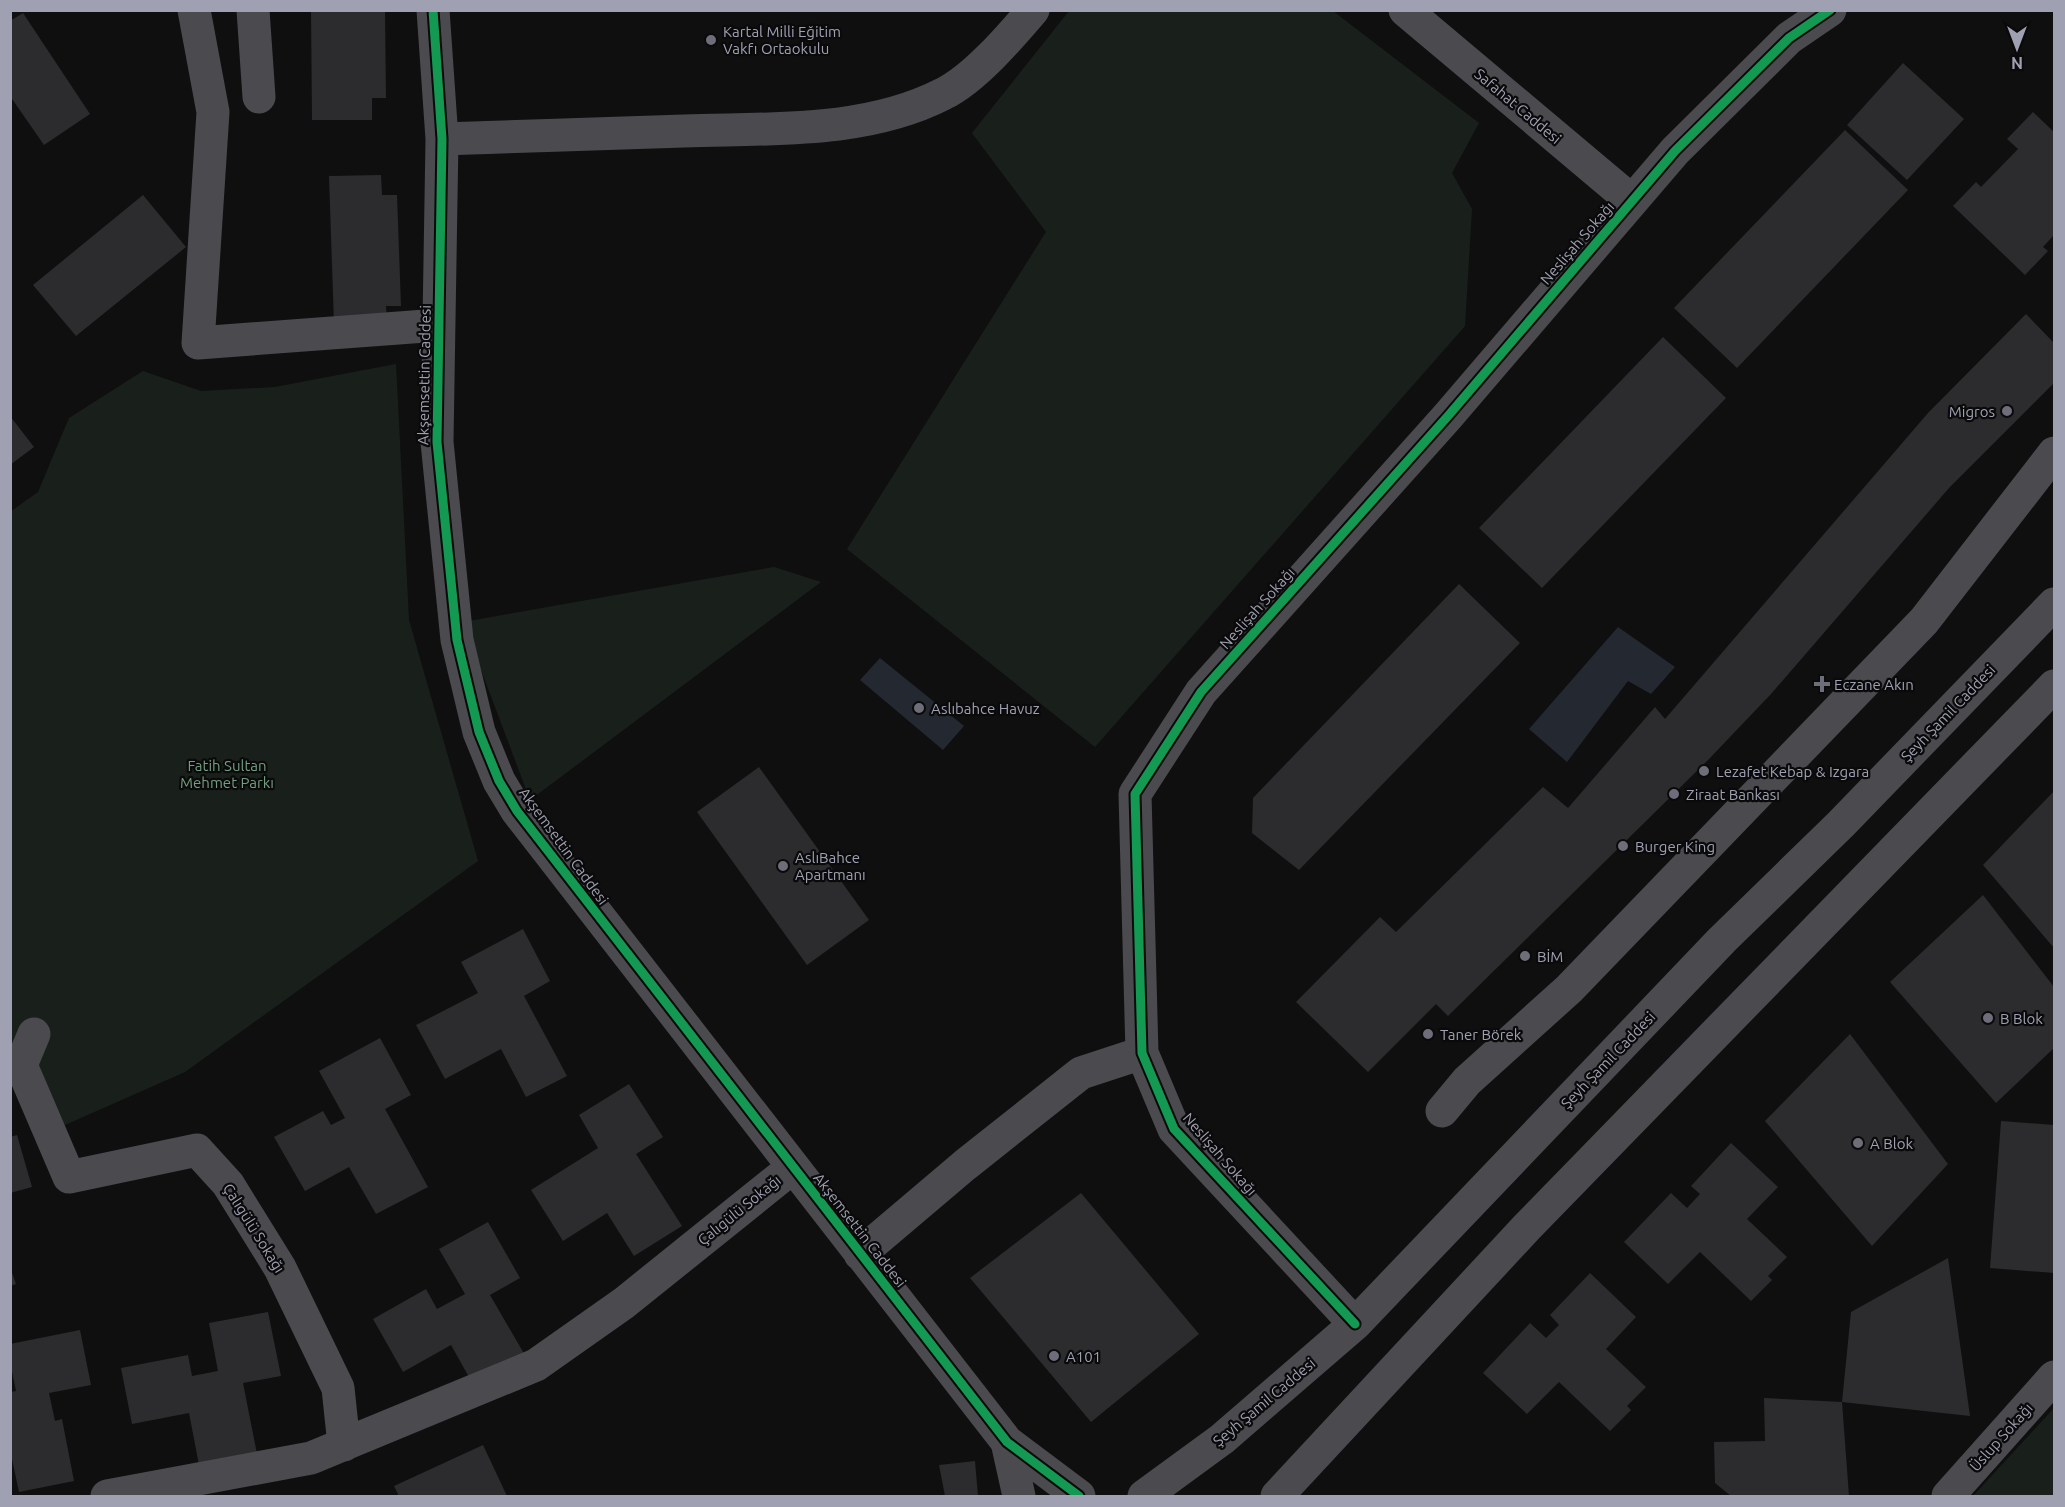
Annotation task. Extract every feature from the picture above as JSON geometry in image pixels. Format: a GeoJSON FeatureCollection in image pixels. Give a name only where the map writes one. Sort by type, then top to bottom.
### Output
{"type":"FeatureCollection","features":[{"type":"Feature","properties":{"kind":"street"},"geometry":{"type":"LineString","coordinates":[[194,10],[213,112],[198,344],[439,325]]}},
{"type":"Feature","properties":{"kind":"street"},"geometry":{"type":"LineString","coordinates":[[253,10],[259,97]]}},
{"type":"Feature","properties":{"kind":"street","name":"Akşemsettin Caddesi"},"geometry":{"type":"LineString","coordinates":[[433,10],[442,139],[437,442],[457,640],[479,732],[499,780],[524,820],[1007,1442],[1079,1497]]}},
{"type":"Feature","properties":{"kind":"street"},"geometry":{"type":"LineString","coordinates":[[442,139],[771,128],[857,122],[903,110],[945,94],[979,67],[1033,10]]}},
{"type":"Feature","properties":{"kind":"street","name":"Safahat Caddesi"},"geometry":{"type":"LineString","coordinates":[[1405,10],[1632,201]]}},
{"type":"Feature","properties":{"kind":"street","name":"Neslişah Sokağı"},"geometry":{"type":"LineString","coordinates":[[1355,1324],[1174,1129],[1142,1053],[1135,795],[1201,692],[1448,416],[1675,151],[1789,38],[1830,10]]}},
{"type":"Feature","properties":{"kind":"street"},"geometry":{"type":"LineString","coordinates":[[1442,1111],[1467,1081],[1569,989],[1924,621],[2055,453]]}},
{"type":"Feature","properties":{"kind":"street","name":"Şeyh Şamil Caddesi"},"geometry":{"type":"LineString","coordinates":[[1144,1497],[1222,1439],[1355,1324],[1722,940],[1841,824],[2055,603]]}},
{"type":"Feature","properties":{"kind":"street"},"geometry":{"type":"LineString","coordinates":[[1277,1497],[1527,1227],[2055,686]]}},
{"type":"Feature","properties":{"kind":"street","name":"Çalıgülü Sokağı"},"geometry":{"type":"LineString","coordinates":[[34,1034],[21,1065],[69,1177],[197,1150],[228,1184],[280,1268],[338,1388],[344,1445]]}},
{"type":"Feature","properties":{"kind":"street"},"geometry":{"type":"LineString","coordinates":[[860,1254],[965,1165],[1082,1074],[1142,1053]]}},
{"type":"Feature","properties":{"kind":"street","name":"Çalıgülü Sokağı"},"geometry":{"type":"LineString","coordinates":[[107,1497],[311,1458],[536,1365],[624,1303],[792,1168]]}},
{"type":"Feature","properties":{"kind":"street","name":"Üslup Sokağı"},"geometry":{"type":"LineString","coordinates":[[1948,1497],[2055,1377]]}},
{"type":"Feature","properties":{"kind":"street","name":"Akşemsettin Caddesi"},"geometry":{"type":"LineString","coordinates":[[1007,1442],[1019,1497]]}},
{"type":"Feature","properties":{"kind":"green space"},"geometry":{"type":"Polygon","coordinates":[[[1069,11],[1333,11],[1479,123],[1452,173],[1472,209],[1465,326],[1095,747],[847,549],[1046,232],[972,133],[1069,11]]]}},
{"type":"Feature","properties":{"kind":"green space","name":"Fatih Sultan Mehmet Parkı"},"geometry":{"type":"Polygon","coordinates":[[[396,364],[409,620],[478,861],[185,1072],[65,1125],[11,1081],[10,512],[38,492],[69,418],[143,371],[201,391],[275,387],[396,364]]]}},
{"type":"Feature","properties":{"kind":"green space"},"geometry":{"type":"Polygon","coordinates":[[[774,567],[821,582],[530,800],[463,622],[774,567]]]}},
{"type":"Feature","properties":{"kind":"green space"},"geometry":{"type":"Polygon","coordinates":[[[2054,1408],[2054,1496],[1973,1496],[1984,1484],[2054,1408]]]}},
{"type":"Feature","properties":{"kind":"shaded area"},"geometry":{"type":"Polygon","coordinates":[[[1618,627],[1675,667],[1651,694],[1628,681],[1567,762],[1529,729],[1618,627]]]}},
{"type":"Feature","properties":{"kind":"shaded area","name":"Aslıbahce Havuz"},"geometry":{"type":"Polygon","coordinates":[[[880,658],[964,726],[943,750],[860,680],[880,658]]]}},
{"type":"Feature","properties":{"kind":"building"},"geometry":{"type":"Polygon","coordinates":[[[311,10],[385,10],[386,98],[372,98],[372,120],[312,120],[311,10]]]}},
{"type":"Feature","properties":{"kind":"building"},"geometry":{"type":"Polygon","coordinates":[[[23,13],[90,114],[44,145],[10,96],[10,21],[23,13]]]}},
{"type":"Feature","properties":{"kind":"building"},"geometry":{"type":"Polygon","coordinates":[[[1903,63],[1964,119],[1907,180],[1847,125],[1903,63]]]}},
{"type":"Feature","properties":{"kind":"building"},"geometry":{"type":"Polygon","coordinates":[[[2033,112],[2054,132],[2054,235],[2043,247],[2048,251],[2025,275],[1953,206],[1976,182],[1981,187],[2018,149],[2007,139],[2033,112]]]}},
{"type":"Feature","properties":{"kind":"building"},"geometry":{"type":"Polygon","coordinates":[[[1845,130],[1908,190],[1737,368],[1674,308],[1845,130]]]}},
{"type":"Feature","properties":{"kind":"building"},"geometry":{"type":"Polygon","coordinates":[[[381,175],[382,195],[397,195],[401,306],[386,306],[387,322],[334,324],[329,176],[381,175]]]}},
{"type":"Feature","properties":{"kind":"building"},"geometry":{"type":"Polygon","coordinates":[[[143,195],[186,247],[76,336],[33,285],[143,195]]]}},
{"type":"Feature","properties":{"kind":"building"},"geometry":{"type":"Polygon","coordinates":[[[2026,314],[2054,343],[2054,383],[1949,488],[1771,694],[1709,759],[1448,1016],[1436,1004],[1368,1072],[1296,1002],[1380,917],[1396,932],[1543,787],[1568,808],[1655,707],[1665,719],[1928,413],[2026,314]]]}},
{"type":"Feature","properties":{"kind":"building"},"geometry":{"type":"Polygon","coordinates":[[[1663,337],[1726,398],[1542,588],[1479,528],[1663,337]]]}},
{"type":"Feature","properties":{"kind":"building"},"geometry":{"type":"Polygon","coordinates":[[[10,416],[34,447],[10,465],[10,416]]]}},
{"type":"Feature","properties":{"kind":"building"},"geometry":{"type":"Polygon","coordinates":[[[1459,584],[1520,643],[1299,870],[1252,833],[1253,798],[1459,584]]]}},
{"type":"Feature","properties":{"kind":"building","name":"AslıBahce Apartmanı"},"geometry":{"type":"Polygon","coordinates":[[[759,767],[869,920],[807,965],[697,812],[759,767]]]}},
{"type":"Feature","properties":{"kind":"building"},"geometry":{"type":"Polygon","coordinates":[[[2054,791],[2054,948],[1983,865],[2054,791]]]}},
{"type":"Feature","properties":{"kind":"building","name":"B Blok"},"geometry":{"type":"Polygon","coordinates":[[[1983,895],[2054,987],[2054,1048],[1996,1103],[1890,982],[1983,895]]]}},
{"type":"Feature","properties":{"kind":"building"},"geometry":{"type":"Polygon","coordinates":[[[523,929],[550,981],[524,996],[567,1076],[526,1097],[501,1049],[445,1079],[416,1025],[478,993],[461,962],[523,929]]]}},
{"type":"Feature","properties":{"kind":"building","name":"A Blok"},"geometry":{"type":"Polygon","coordinates":[[[1850,1034],[1948,1164],[1872,1246],[1765,1121],[1850,1034]]]}},
{"type":"Feature","properties":{"kind":"building"},"geometry":{"type":"Polygon","coordinates":[[[380,1038],[411,1095],[385,1109],[428,1187],[376,1214],[349,1167],[305,1191],[274,1137],[323,1111],[331,1125],[345,1118],[319,1071],[380,1038]]]}},
{"type":"Feature","properties":{"kind":"building"},"geometry":{"type":"Polygon","coordinates":[[[629,1084],[663,1137],[636,1154],[682,1226],[634,1256],[607,1213],[563,1241],[531,1190],[598,1148],[579,1115],[629,1084]]]}},
{"type":"Feature","properties":{"kind":"building"},"geometry":{"type":"Polygon","coordinates":[[[2001,1121],[2054,1125],[2054,1273],[1990,1268],[2001,1121]]]}},
{"type":"Feature","properties":{"kind":"building"},"geometry":{"type":"Polygon","coordinates":[[[17,1135],[32,1187],[10,1193],[10,1137],[17,1135]]]}},
{"type":"Feature","properties":{"kind":"building"},"geometry":{"type":"Polygon","coordinates":[[[1731,1143],[1778,1187],[1747,1219],[1787,1257],[1768,1276],[1772,1280],[1751,1301],[1700,1252],[1668,1284],[1624,1242],[1671,1193],[1687,1208],[1700,1194],[1691,1186],[1731,1143]]]}},
{"type":"Feature","properties":{"kind":"building"},"geometry":{"type":"Polygon","coordinates":[[[1081,1193],[1199,1334],[1091,1422],[970,1278],[1081,1193]]]}},
{"type":"Feature","properties":{"kind":"building"},"geometry":{"type":"Polygon","coordinates":[[[488,1222],[520,1278],[490,1295],[526,1357],[474,1386],[451,1345],[403,1372],[373,1319],[426,1289],[437,1309],[465,1294],[439,1249],[488,1222]]]}},
{"type":"Feature","properties":{"kind":"building"},"geometry":{"type":"Polygon","coordinates":[[[1948,1258],[1970,1416],[1842,1402],[1851,1312],[1948,1258]]]}},
{"type":"Feature","properties":{"kind":"building"},"geometry":{"type":"Polygon","coordinates":[[[10,1267],[16,1284],[10,1286],[10,1267]]]}},
{"type":"Feature","properties":{"kind":"building"},"geometry":{"type":"Polygon","coordinates":[[[1590,1273],[1636,1317],[1606,1349],[1646,1387],[1627,1406],[1631,1410],[1610,1431],[1559,1382],[1527,1414],[1483,1373],[1530,1323],[1546,1338],[1559,1325],[1550,1315],[1590,1273]]]}},
{"type":"Feature","properties":{"kind":"building"},"geometry":{"type":"Polygon","coordinates":[[[268,1312],[281,1376],[243,1383],[257,1454],[199,1465],[189,1413],[132,1424],[121,1368],[188,1355],[192,1376],[218,1371],[209,1323],[268,1312]]]}},
{"type":"Feature","properties":{"kind":"building"},"geometry":{"type":"Polygon","coordinates":[[[80,1330],[91,1385],[49,1393],[55,1421],[62,1419],[74,1481],[19,1492],[10,1450],[10,1392],[16,1391],[10,1362],[10,1344],[80,1330]]]}},
{"type":"Feature","properties":{"kind":"building"},"geometry":{"type":"Polygon","coordinates":[[[1764,1398],[1842,1402],[1849,1496],[1731,1496],[1715,1483],[1714,1442],[1765,1441],[1764,1398]]]}},
{"type":"Feature","properties":{"kind":"building"},"geometry":{"type":"Polygon","coordinates":[[[483,1445],[507,1496],[399,1496],[394,1486],[483,1445]]]}},
{"type":"Feature","properties":{"kind":"building"},"geometry":{"type":"Polygon","coordinates":[[[975,1461],[978,1496],[945,1496],[939,1465],[975,1461]]]}},
{"type":"Feature","properties":{"kind":"cycle path"},"geometry":{"type":"LineString","coordinates":[[433,10],[442,139],[437,442],[457,640],[479,732],[499,781],[517,811],[1007,1442],[1079,1496]]}},
{"type":"Feature","properties":{"kind":"cycle path"},"geometry":{"type":"LineString","coordinates":[[1355,1324],[1174,1129],[1142,1053],[1135,794],[1201,692],[1448,416],[1675,151],[1789,38],[1830,10]]}},
{"type":"Feature","properties":{"kind":"place","name":"Kartal Milli Eğitim Vakfı Ortaokulu"},"geometry":{"type":"Point","coordinates":[711,40]}},
{"type":"Feature","properties":{"kind":"place","name":"Migros"},"geometry":{"type":"Point","coordinates":[2007,411]}},
{"type":"Feature","properties":{"kind":"place","name":"Eczane Akın"},"geometry":{"type":"Point","coordinates":[1822,684]}},
{"type":"Feature","properties":{"kind":"place","name":"Aslıbahce Havuz"},"geometry":{"type":"Point","coordinates":[919,708]}},
{"type":"Feature","properties":{"kind":"place","name":"Lezafet Kebap & Izgara"},"geometry":{"type":"Point","coordinates":[1704,771]}},
{"type":"Feature","properties":{"kind":"place","name":"Ziraat Bankası"},"geometry":{"type":"Point","coordinates":[1674,794]}},
{"type":"Feature","properties":{"kind":"place","name":"Burger King"},"geometry":{"type":"Point","coordinates":[1623,846]}},
{"type":"Feature","properties":{"kind":"place","name":"AslıBahce Apartmanı"},"geometry":{"type":"Point","coordinates":[783,866]}},
{"type":"Feature","properties":{"kind":"place","name":"BİM"},"geometry":{"type":"Point","coordinates":[1525,956]}},
{"type":"Feature","properties":{"kind":"place","name":"B Blok"},"geometry":{"type":"Point","coordinates":[1988,1018]}},
{"type":"Feature","properties":{"kind":"place","name":"Taner Börek"},"geometry":{"type":"Point","coordinates":[1428,1034]}},
{"type":"Feature","properties":{"kind":"place","name":"A Blok"},"geometry":{"type":"Point","coordinates":[1858,1143]}},
{"type":"Feature","properties":{"kind":"place","name":"A101"},"geometry":{"type":"Point","coordinates":[1054,1356]}}]}
